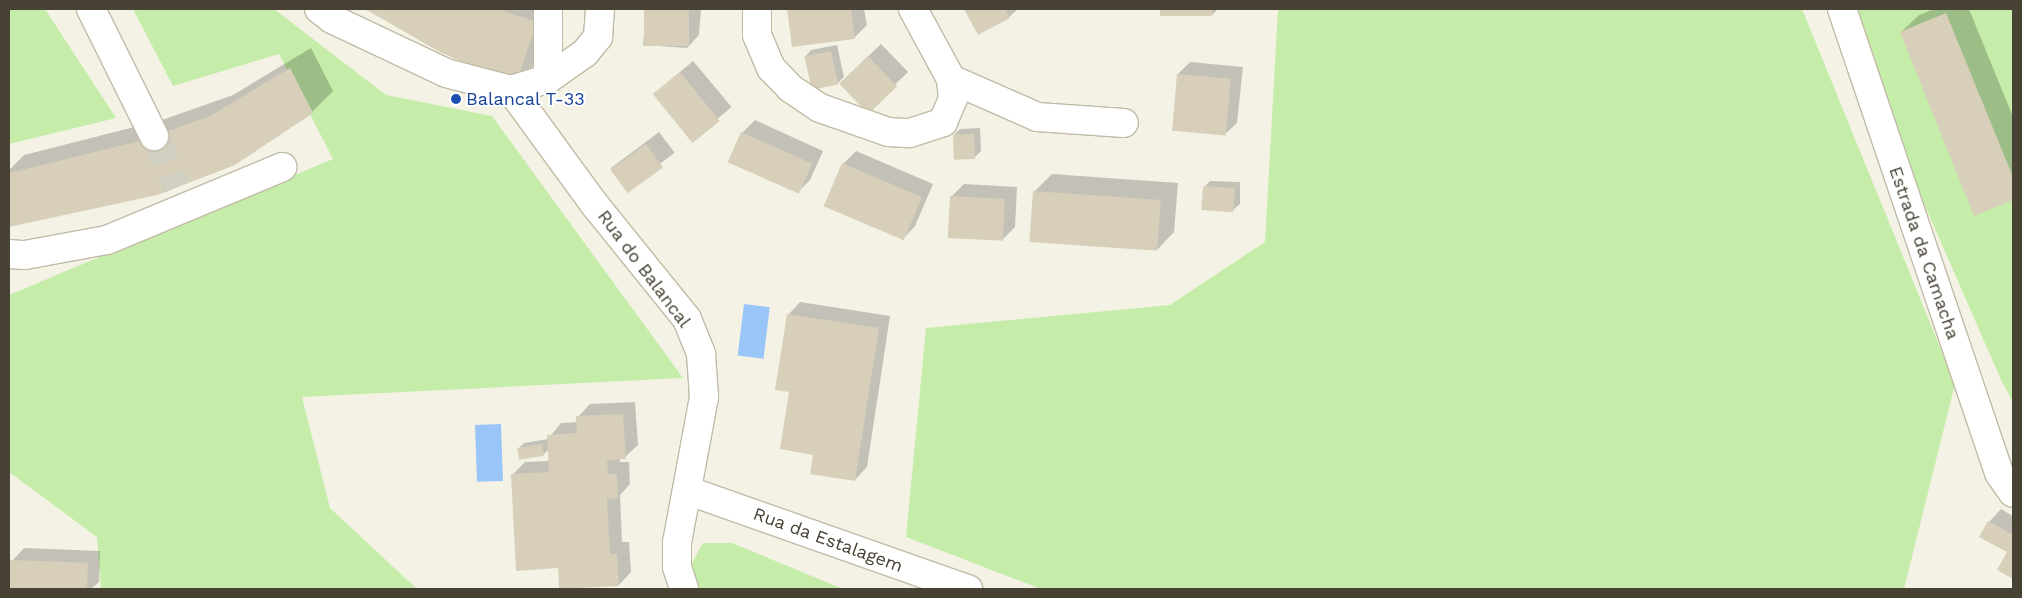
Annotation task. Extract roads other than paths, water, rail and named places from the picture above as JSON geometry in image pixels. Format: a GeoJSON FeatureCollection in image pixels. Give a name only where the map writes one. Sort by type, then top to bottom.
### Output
{"type":"FeatureCollection","features":[{"type":"Feature","properties":{"kind":"street"},"geometry":{"type":"LineString","coordinates":[[91,9],[154,136]]}},
{"type":"Feature","properties":{"kind":"street"},"geometry":{"type":"LineString","coordinates":[[319,9],[332,19],[446,74],[511,90],[548,79],[569,67],[598,36],[600,9]]}},
{"type":"Feature","properties":{"kind":"street"},"geometry":{"type":"LineString","coordinates":[[548,9],[548,79]]}},
{"type":"Feature","properties":{"kind":"street"},"geometry":{"type":"LineString","coordinates":[[757,9],[757,35],[771,68],[790,88],[820,108],[888,132],[910,133],[943,122],[953,99],[951,79],[913,9]]}},
{"type":"Feature","properties":{"kind":"street","name":"Estrada da Camacha"},"geometry":{"type":"LineString","coordinates":[[1842,9],[1999,473],[2013,493]]}},
{"type":"Feature","properties":{"kind":"street"},"geometry":{"type":"LineString","coordinates":[[951,79],[1037,117],[1124,123]]}},
{"type":"Feature","properties":{"kind":"street","name":"Rua do Balancal"},"geometry":{"type":"LineString","coordinates":[[511,90],[595,205],[686,319],[701,354],[704,396],[689,491],[677,543],[677,567],[684,589]]}},
{"type":"Feature","properties":{"kind":"street"},"geometry":{"type":"LineString","coordinates":[[9,254],[25,255],[107,240],[183,195],[282,167]]}},
{"type":"Feature","properties":{"kind":"street","name":"Rua da Estalagem"},"geometry":{"type":"LineString","coordinates":[[689,491],[968,589]]}},
{"type":"Feature","properties":{"kind":"water"},"geometry":{"type":"Polygon","coordinates":[[[744,304],[770,307],[763,359],[738,356],[744,304]]]}},
{"type":"Feature","properties":{"kind":"water"},"geometry":{"type":"Polygon","coordinates":[[[501,424],[503,481],[477,482],[475,425],[501,424]]]}},
{"type":"Feature","properties":{"kind":"tunnel"},"geometry":{"type":"LineString","coordinates":[[154,136],[177,187]]}},
{"type":"Feature","properties":{"kind":"place","name":"Balancal T-33"},"geometry":{"type":"Point","coordinates":[456,99]}}]}
